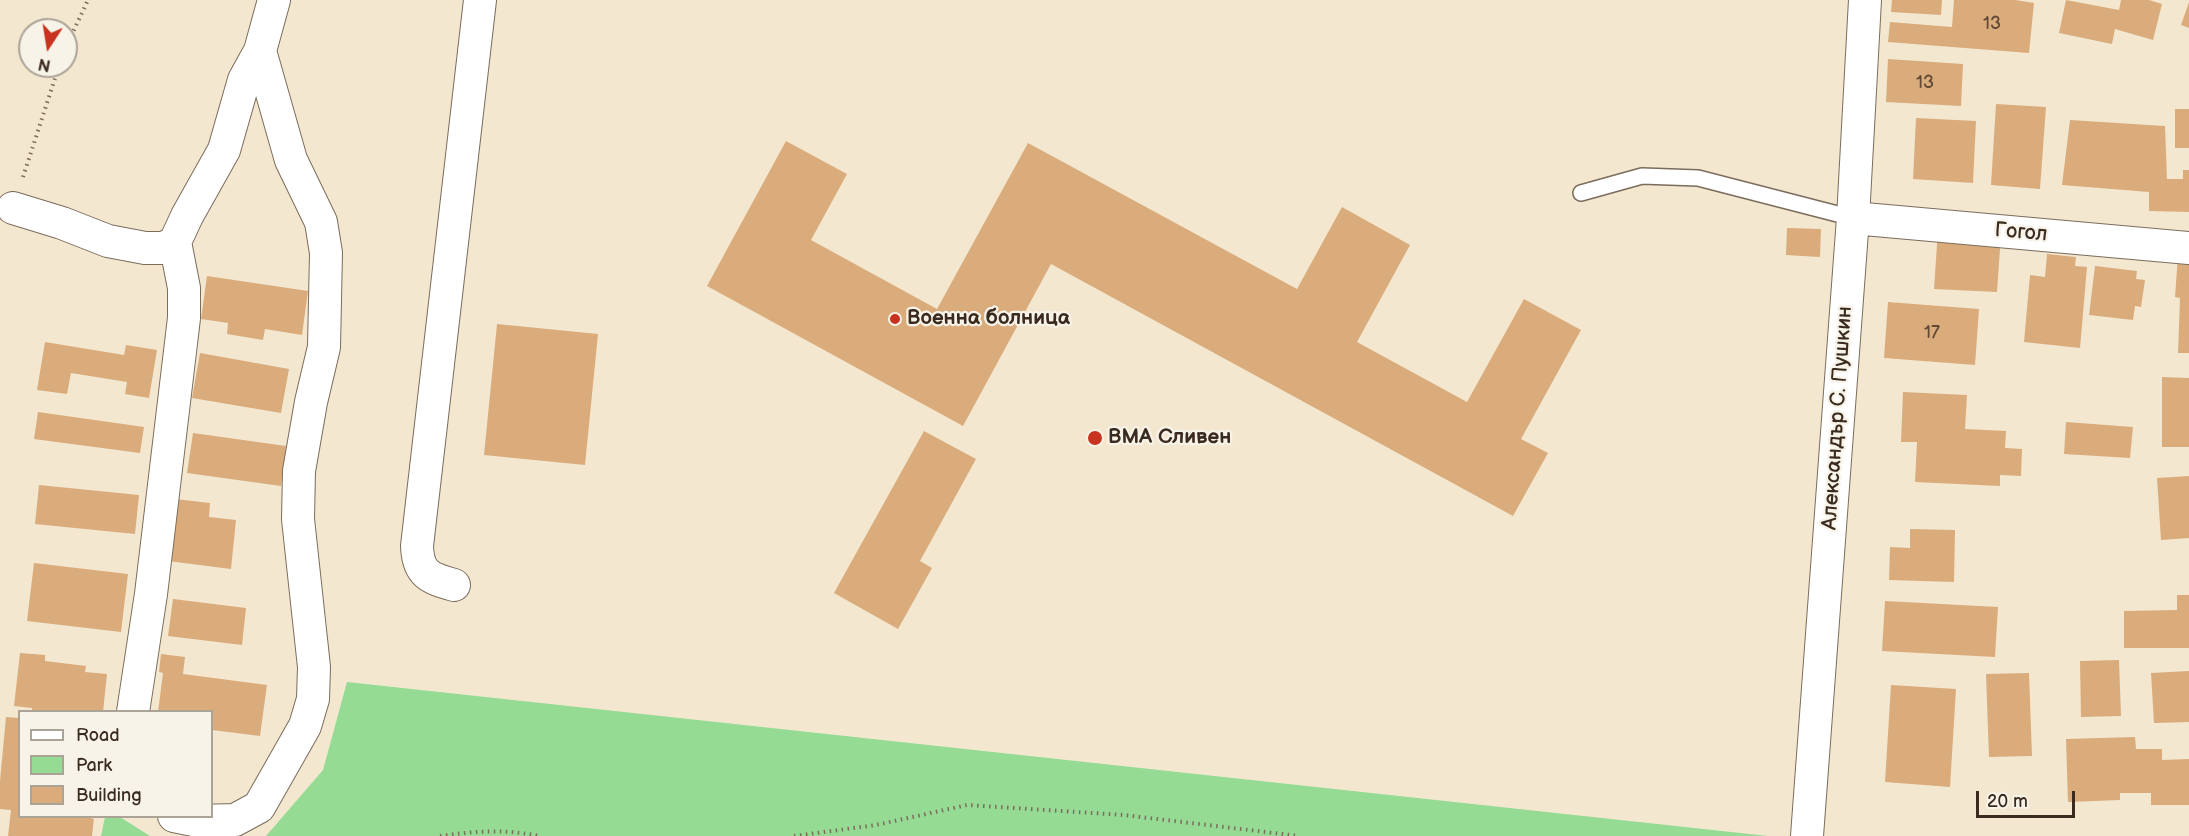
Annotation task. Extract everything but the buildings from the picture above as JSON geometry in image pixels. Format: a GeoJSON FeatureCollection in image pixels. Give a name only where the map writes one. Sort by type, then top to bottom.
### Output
{"type":"FeatureCollection","features":[{"type":"Feature","properties":{"kind":"street"},"geometry":{"type":"LineString","coordinates":[[133,710],[151,594],[184,318],[184,288],[175,242],[224,150],[244,80],[260,51],[274,0]]}},
{"type":"Feature","properties":{"kind":"street"},"geometry":{"type":"LineString","coordinates":[[454,585],[426,575],[417,561],[417,546],[480,0]]}},
{"type":"Feature","properties":{"kind":"street","name":"Александър С. Пушкин"},"geometry":{"type":"LineString","coordinates":[[1807,836],[1853,218],[1865,0]]}},
{"type":"Feature","properties":{"kind":"street"},"geometry":{"type":"LineString","coordinates":[[184,818],[198,821],[235,820],[259,807],[305,726],[313,699],[314,667],[298,519],[299,471],[311,402],[324,347],[326,253],[321,222],[291,160],[260,51]]}},
{"type":"Feature","properties":{"kind":"street"},"geometry":{"type":"LineString","coordinates":[[13,208],[62,223],[108,241],[145,248],[164,248],[175,242]]}},
{"type":"Feature","properties":{"kind":"street","name":"Гогол"},"geometry":{"type":"LineString","coordinates":[[1853,218],[2189,248]]}},
{"type":"Feature","properties":{"kind":"lane"},"geometry":{"type":"LineString","coordinates":[[1581,193],[1642,176],[1698,178],[1853,218]]}},
{"type":"Feature","properties":{"kind":"path"},"geometry":{"type":"LineString","coordinates":[[78,21],[88,0]]}},
{"type":"Feature","properties":{"kind":"path"},"geometry":{"type":"LineString","coordinates":[[13,208],[55,78]]}},
{"type":"Feature","properties":{"kind":"path"},"geometry":{"type":"LineString","coordinates":[[794,836],[876,825],[967,806],[1124,815],[1299,836]]}},
{"type":"Feature","properties":{"kind":"path"},"geometry":{"type":"LineString","coordinates":[[440,836],[478,830],[539,836]]}},
{"type":"Feature","properties":{"kind":"green space"},"geometry":{"type":"Polygon","coordinates":[[[347,682],[1768,836],[266,836],[323,770],[347,682]]]}},
{"type":"Feature","properties":{"kind":"green space"},"geometry":{"type":"Polygon","coordinates":[[[105,818],[122,818],[150,836],[101,836],[105,818]]]}},
{"type":"Feature","properties":{"kind":"place","name":"Военна болница"},"geometry":{"type":"Point","coordinates":[895,319]}},
{"type":"Feature","properties":{"kind":"place","name":"ВМА Сливен"},"geometry":{"type":"Point","coordinates":[1095,438]}}]}
